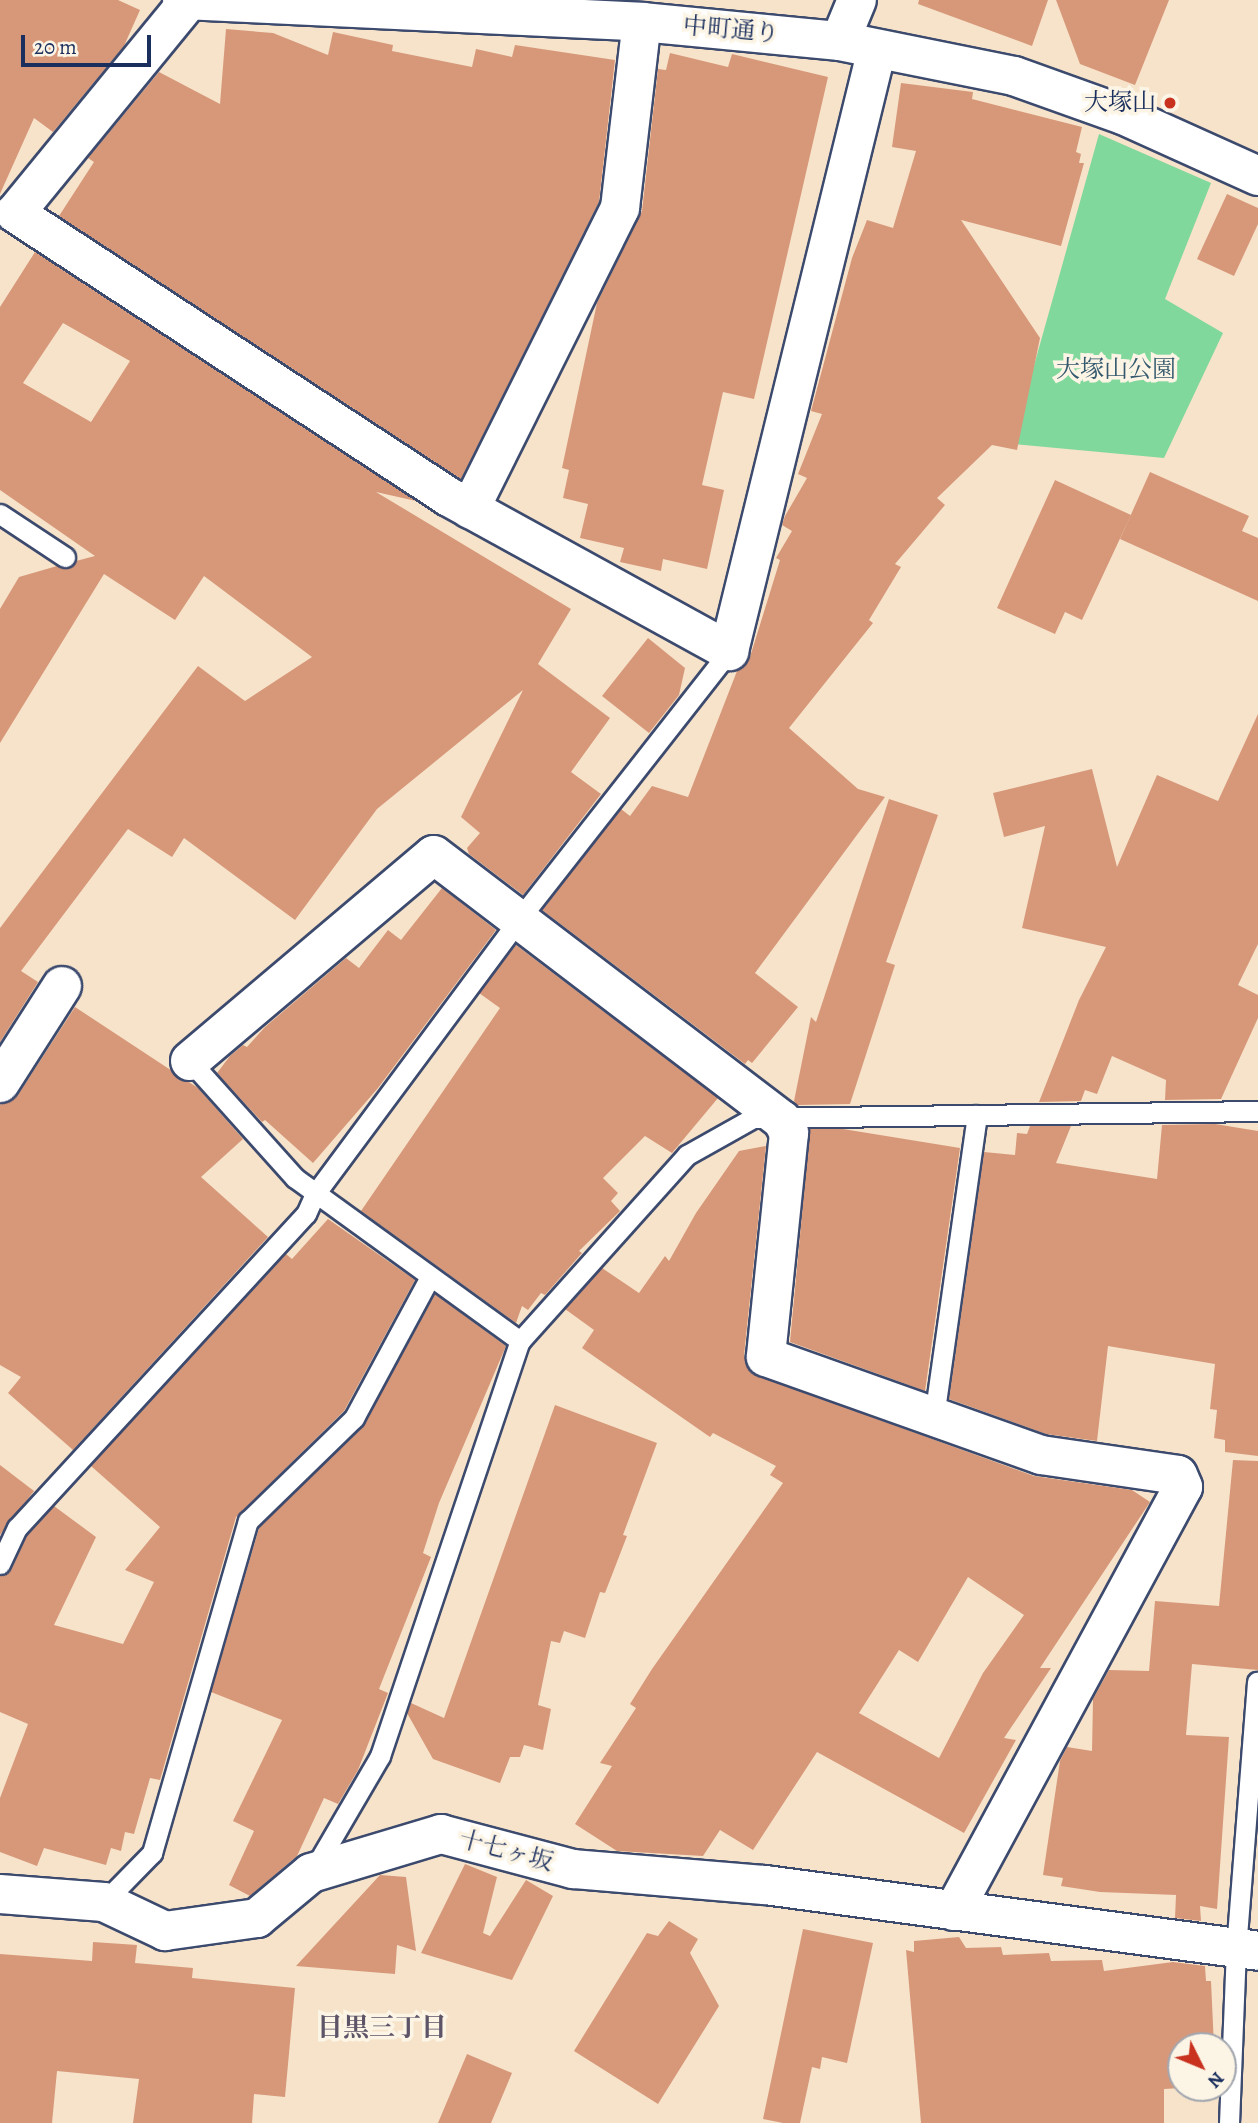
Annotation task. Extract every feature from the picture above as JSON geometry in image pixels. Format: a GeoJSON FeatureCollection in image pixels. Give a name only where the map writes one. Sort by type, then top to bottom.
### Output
{"type":"FeatureCollection","features":[{"type":"Feature","properties":{"kind":"street"},"geometry":{"type":"LineString","coordinates":[[840,41],[857,0]]}},
{"type":"Feature","properties":{"kind":"street"},"geometry":{"type":"LineString","coordinates":[[185,1],[8,220],[470,509],[729,651],[877,49]]}},
{"type":"Feature","properties":{"kind":"street","name":"中町通り"},"geometry":{"type":"LineString","coordinates":[[185,1],[642,22],[840,41],[1014,76],[1123,115],[1258,176]]}},
{"type":"Feature","properties":{"kind":"street"},"geometry":{"type":"LineString","coordinates":[[470,509],[620,208],[642,22]]}},
{"type":"Feature","properties":{"kind":"street"},"geometry":{"type":"LineString","coordinates":[[190,1061],[435,855],[782,1120],[789,1133],[766,1357],[1041,1455],[1178,1475],[1183,1487],[954,1911]]}},
{"type":"Feature","properties":{"kind":"street"},"geometry":{"type":"LineString","coordinates":[[0,1083],[62,986]]}},
{"type":"Feature","properties":{"kind":"street","name":"十七ヶ坂"},"geometry":{"type":"LineString","coordinates":[[0,1894],[104,1902],[165,1931],[257,1918],[311,1873],[441,1834],[573,1869],[765,1885],[1247,1950]]}},
{"type":"Feature","properties":{"kind":"lane"},"geometry":{"type":"LineString","coordinates":[[0,514],[65,556]]}},
{"type":"Feature","properties":{"kind":"lane"},"geometry":{"type":"LineString","coordinates":[[0,1564],[17,1528],[306,1214],[315,1194],[520,918],[729,651]]}},
{"type":"Feature","properties":{"kind":"lane"},"geometry":{"type":"LineString","coordinates":[[190,1061],[295,1178],[429,1279],[520,1341]]}},
{"type":"Feature","properties":{"kind":"lane"},"geometry":{"type":"LineString","coordinates":[[311,1873],[380,1756],[520,1341],[687,1155],[753,1118],[782,1120],[1258,1111]]}},
{"type":"Feature","properties":{"kind":"lane"},"geometry":{"type":"LineString","coordinates":[[934,1417],[977,1115]]}},
{"type":"Feature","properties":{"kind":"lane"},"geometry":{"type":"LineString","coordinates":[[104,1902],[152,1853],[247,1521],[354,1418],[429,1279]]}},
{"type":"Feature","properties":{"kind":"lane"},"geometry":{"type":"LineString","coordinates":[[1229,2123],[1247,1950],[1257,1682]]}},
{"type":"Feature","properties":{"kind":"green space","name":"大塚山公園"},"geometry":{"type":"Polygon","coordinates":[[[1099,134],[1211,183],[1165,299],[1223,333],[1164,458],[1012,444],[1099,134]]]}},
{"type":"Feature","properties":{"kind":"building"},"geometry":{"type":"Polygon","coordinates":[[[0,0],[118,0],[140,10],[124,46],[53,132],[34,118],[0,194],[0,0]]]}},
{"type":"Feature","properties":{"kind":"building"},"geometry":{"type":"Polygon","coordinates":[[[919,0],[1048,0],[1032,46],[918,4],[919,0]]]}},
{"type":"Feature","properties":{"kind":"building"},"geometry":{"type":"Polygon","coordinates":[[[1056,0],[1169,0],[1135,85],[1080,64],[1056,0]]]}},
{"type":"Feature","properties":{"kind":"building"},"geometry":{"type":"Polygon","coordinates":[[[226,29],[273,33],[328,55],[333,32],[393,45],[392,51],[472,67],[476,49],[512,57],[515,45],[615,60],[599,202],[461,479],[59,216],[94,162],[88,158],[159,72],[220,104],[226,29]]]}},
{"type":"Feature","properties":{"kind":"building"},"geometry":{"type":"Polygon","coordinates":[[[670,53],[728,67],[732,54],[828,77],[754,399],[723,392],[702,485],[724,490],[707,569],[663,559],[661,571],[620,562],[624,548],[580,538],[588,504],[563,498],[569,470],[562,468],[597,303],[642,211],[658,69],[666,70],[670,53]]]}},
{"type":"Feature","properties":{"kind":"building"},"geometry":{"type":"Polygon","coordinates":[[[901,83],[973,92],[972,99],[1082,127],[1076,152],[1081,154],[1079,163],[1084,163],[1061,246],[961,220],[1040,338],[1017,450],[992,445],[937,498],[945,505],[895,564],[901,567],[869,620],[873,623],[789,728],[858,789],[885,797],[755,973],[798,1007],[752,1063],[748,1060],[745,1064],[542,910],[621,809],[630,816],[652,786],[688,797],[737,671],[750,657],[780,560],[776,558],[792,531],[782,525],[807,478],[798,474],[822,414],[811,411],[852,258],[867,220],[893,228],[916,151],[892,147],[901,83]]]}},
{"type":"Feature","properties":{"kind":"building"},"geometry":{"type":"Polygon","coordinates":[[[1227,194],[1258,208],[1258,224],[1234,276],[1197,259],[1227,194]]]}},
{"type":"Feature","properties":{"kind":"building"},"geometry":{"type":"Polygon","coordinates":[[[35,252],[416,501],[376,492],[571,609],[538,664],[610,718],[571,772],[601,794],[523,895],[469,854],[467,848],[480,833],[461,817],[523,690],[377,809],[295,920],[184,838],[172,857],[128,829],[21,971],[38,982],[0,1042],[0,928],[198,666],[245,701],[312,657],[204,576],[175,620],[104,574],[0,743],[0,609],[19,577],[57,566],[70,568],[76,561],[95,556],[0,490],[0,307],[35,252]],[[63,323],[23,383],[91,422],[130,361],[63,323]]]}},
{"type":"Feature","properties":{"kind":"building"},"geometry":{"type":"Polygon","coordinates":[[[1150,472],[1249,516],[1242,531],[1258,538],[1258,601],[1120,539],[1150,472]]]}},
{"type":"Feature","properties":{"kind":"building"},"geometry":{"type":"Polygon","coordinates":[[[1055,480],[1131,515],[1082,620],[1065,612],[1055,634],[997,608],[1055,480]]]}},
{"type":"Feature","properties":{"kind":"building"},"geometry":{"type":"Polygon","coordinates":[[[648,638],[685,668],[679,695],[649,733],[602,696],[648,638]]]}},
{"type":"Feature","properties":{"kind":"building"},"geometry":{"type":"Polygon","coordinates":[[[1258,714],[1258,944],[1238,985],[1258,995],[1258,1018],[1221,1099],[1165,1100],[1166,1080],[1112,1056],[1097,1094],[1085,1090],[1081,1101],[1039,1102],[1079,1000],[1106,947],[1022,928],[1045,826],[1004,837],[993,793],[1092,769],[1117,867],[1157,775],[1218,801],[1258,714]]]}},
{"type":"Feature","properties":{"kind":"building"},"geometry":{"type":"Polygon","coordinates":[[[889,799],[938,815],[886,962],[895,965],[850,1104],[797,1105],[794,1101],[811,1017],[816,1022],[889,799]]]}},
{"type":"Feature","properties":{"kind":"building"},"geometry":{"type":"Polygon","coordinates":[[[442,888],[496,930],[378,1088],[313,1163],[265,1120],[262,1122],[217,1073],[230,1056],[243,1045],[247,1047],[265,1027],[346,958],[359,968],[388,930],[401,940],[442,888]]]}},
{"type":"Feature","properties":{"kind":"building"},"geometry":{"type":"Polygon","coordinates":[[[516,945],[718,1098],[672,1153],[645,1136],[603,1178],[618,1193],[611,1201],[620,1211],[579,1251],[582,1253],[545,1295],[541,1293],[528,1310],[522,1306],[516,1323],[361,1211],[500,1008],[479,993],[516,945]]]}},
{"type":"Feature","properties":{"kind":"building"},"geometry":{"type":"Polygon","coordinates":[[[75,1007],[198,1088],[243,1139],[201,1177],[268,1237],[73,1450],[8,1393],[21,1377],[0,1365],[0,1105],[18,1095],[75,1007]]]}},
{"type":"Feature","properties":{"kind":"building"},"geometry":{"type":"Polygon","coordinates":[[[1215,1124],[1258,1131],[1258,1456],[1225,1452],[1225,1440],[1214,1438],[1217,1410],[1210,1409],[1215,1364],[1108,1346],[1097,1441],[1046,1434],[949,1399],[984,1152],[1015,1155],[1017,1133],[1027,1134],[1030,1126],[1071,1126],[1056,1163],[1157,1179],[1162,1125],[1215,1124]]]}},
{"type":"Feature","properties":{"kind":"building"},"geometry":{"type":"Polygon","coordinates":[[[810,1129],[843,1129],[960,1148],[925,1391],[790,1342],[810,1129]]]}},
{"type":"Feature","properties":{"kind":"building"},"geometry":{"type":"Polygon","coordinates":[[[766,1146],[744,1355],[751,1373],[1034,1476],[1132,1490],[1150,1502],[1040,1668],[1051,1668],[1004,1738],[1016,1740],[964,1833],[817,1752],[753,1850],[720,1830],[703,1856],[617,1851],[575,1824],[612,1766],[600,1763],[636,1708],[630,1704],[783,1483],[770,1475],[776,1466],[713,1433],[710,1437],[582,1348],[594,1330],[565,1309],[602,1268],[639,1293],[665,1256],[669,1261],[696,1213],[739,1151],[766,1146]],[[968,1577],[918,1662],[899,1650],[859,1713],[939,1758],[983,1673],[1024,1615],[968,1577]]]}},
{"type":"Feature","properties":{"kind":"building"},"geometry":{"type":"Polygon","coordinates":[[[328,1219],[415,1280],[344,1411],[236,1517],[160,1780],[150,1778],[134,1834],[125,1832],[121,1851],[111,1848],[106,1865],[44,1848],[37,1866],[0,1852],[0,1798],[28,1724],[0,1712],[0,1576],[11,1570],[27,1535],[54,1506],[96,1537],[54,1625],[123,1644],[154,1582],[125,1570],[160,1527],[91,1466],[286,1254],[292,1259],[328,1219]]]}},
{"type":"Feature","properties":{"kind":"building"},"geometry":{"type":"Polygon","coordinates":[[[435,1294],[506,1346],[439,1503],[423,1553],[431,1557],[379,1689],[388,1693],[358,1770],[338,1804],[324,1798],[297,1856],[250,1896],[229,1885],[254,1831],[233,1821],[282,1720],[211,1692],[259,1528],[363,1426],[435,1294]]]}},
{"type":"Feature","properties":{"kind":"building"},"geometry":{"type":"Polygon","coordinates":[[[555,1405],[657,1443],[623,1535],[627,1536],[605,1593],[600,1592],[585,1638],[564,1631],[560,1643],[551,1641],[538,1705],[551,1709],[543,1750],[524,1745],[520,1757],[510,1757],[500,1783],[433,1759],[407,1713],[411,1703],[444,1718],[555,1405]]]}},
{"type":"Feature","properties":{"kind":"building"},"geometry":{"type":"Polygon","coordinates":[[[1233,1460],[1258,1461],[1258,1670],[1192,1664],[1186,1735],[1229,1737],[1217,1909],[1200,1906],[1201,1921],[1175,1918],[1176,1895],[1100,1892],[1061,1886],[1063,1878],[1043,1875],[1060,1761],[1067,1747],[1092,1751],[1093,1699],[1109,1670],[1149,1671],[1155,1601],[1219,1606],[1233,1460]]]}},
{"type":"Feature","properties":{"kind":"building"},"geometry":{"type":"Polygon","coordinates":[[[0,1465],[34,1491],[0,1535],[0,1465]]]}},
{"type":"Feature","properties":{"kind":"building"},"geometry":{"type":"Polygon","coordinates":[[[465,1864],[497,1877],[483,1933],[490,1936],[526,1880],[553,1896],[512,1980],[421,1953],[465,1864]]]}},
{"type":"Feature","properties":{"kind":"building"},"geometry":{"type":"Polygon","coordinates":[[[380,1875],[406,1877],[416,1951],[397,1945],[395,1974],[296,1966],[380,1875]]]}},
{"type":"Feature","properties":{"kind":"building"},"geometry":{"type":"Polygon","coordinates":[[[669,1921],[698,1939],[690,1953],[719,2006],[658,2104],[574,2051],[647,1933],[658,1936],[669,1921]]]}},
{"type":"Feature","properties":{"kind":"building"},"geometry":{"type":"Polygon","coordinates":[[[803,1929],[873,1943],[847,2063],[822,2057],[820,2069],[812,2067],[800,2123],[783,2123],[763,2119],[803,1929]]]}},
{"type":"Feature","properties":{"kind":"building"},"geometry":{"type":"Polygon","coordinates":[[[959,1937],[966,1948],[1001,1947],[1003,1955],[1049,1953],[1051,1961],[1102,1960],[1104,1971],[1173,1962],[1205,1966],[1206,1981],[1211,1981],[1213,2032],[1167,2032],[1164,2123],[921,2123],[906,1950],[914,1952],[914,1941],[959,1937]]]}},
{"type":"Feature","properties":{"kind":"building"},"geometry":{"type":"Polygon","coordinates":[[[93,1942],[137,1945],[135,1963],[193,1968],[192,1978],[295,1988],[285,2097],[254,2094],[252,2123],[133,2123],[139,2079],[57,2071],[52,2123],[0,2123],[0,1954],[92,1961],[93,1942]]]}},
{"type":"Feature","properties":{"kind":"building"},"geometry":{"type":"Polygon","coordinates":[[[467,2054],[512,2073],[491,2123],[438,2123],[467,2054]]]}},
{"type":"Feature","properties":{"kind":"place","name":"大塚山"},"geometry":{"type":"Point","coordinates":[1170,103]}},
{"type":"Feature","properties":{"kind":"district","name":"目黒三丁目"},"geometry":{"type":"Point","coordinates":[382,2028]}}]}
